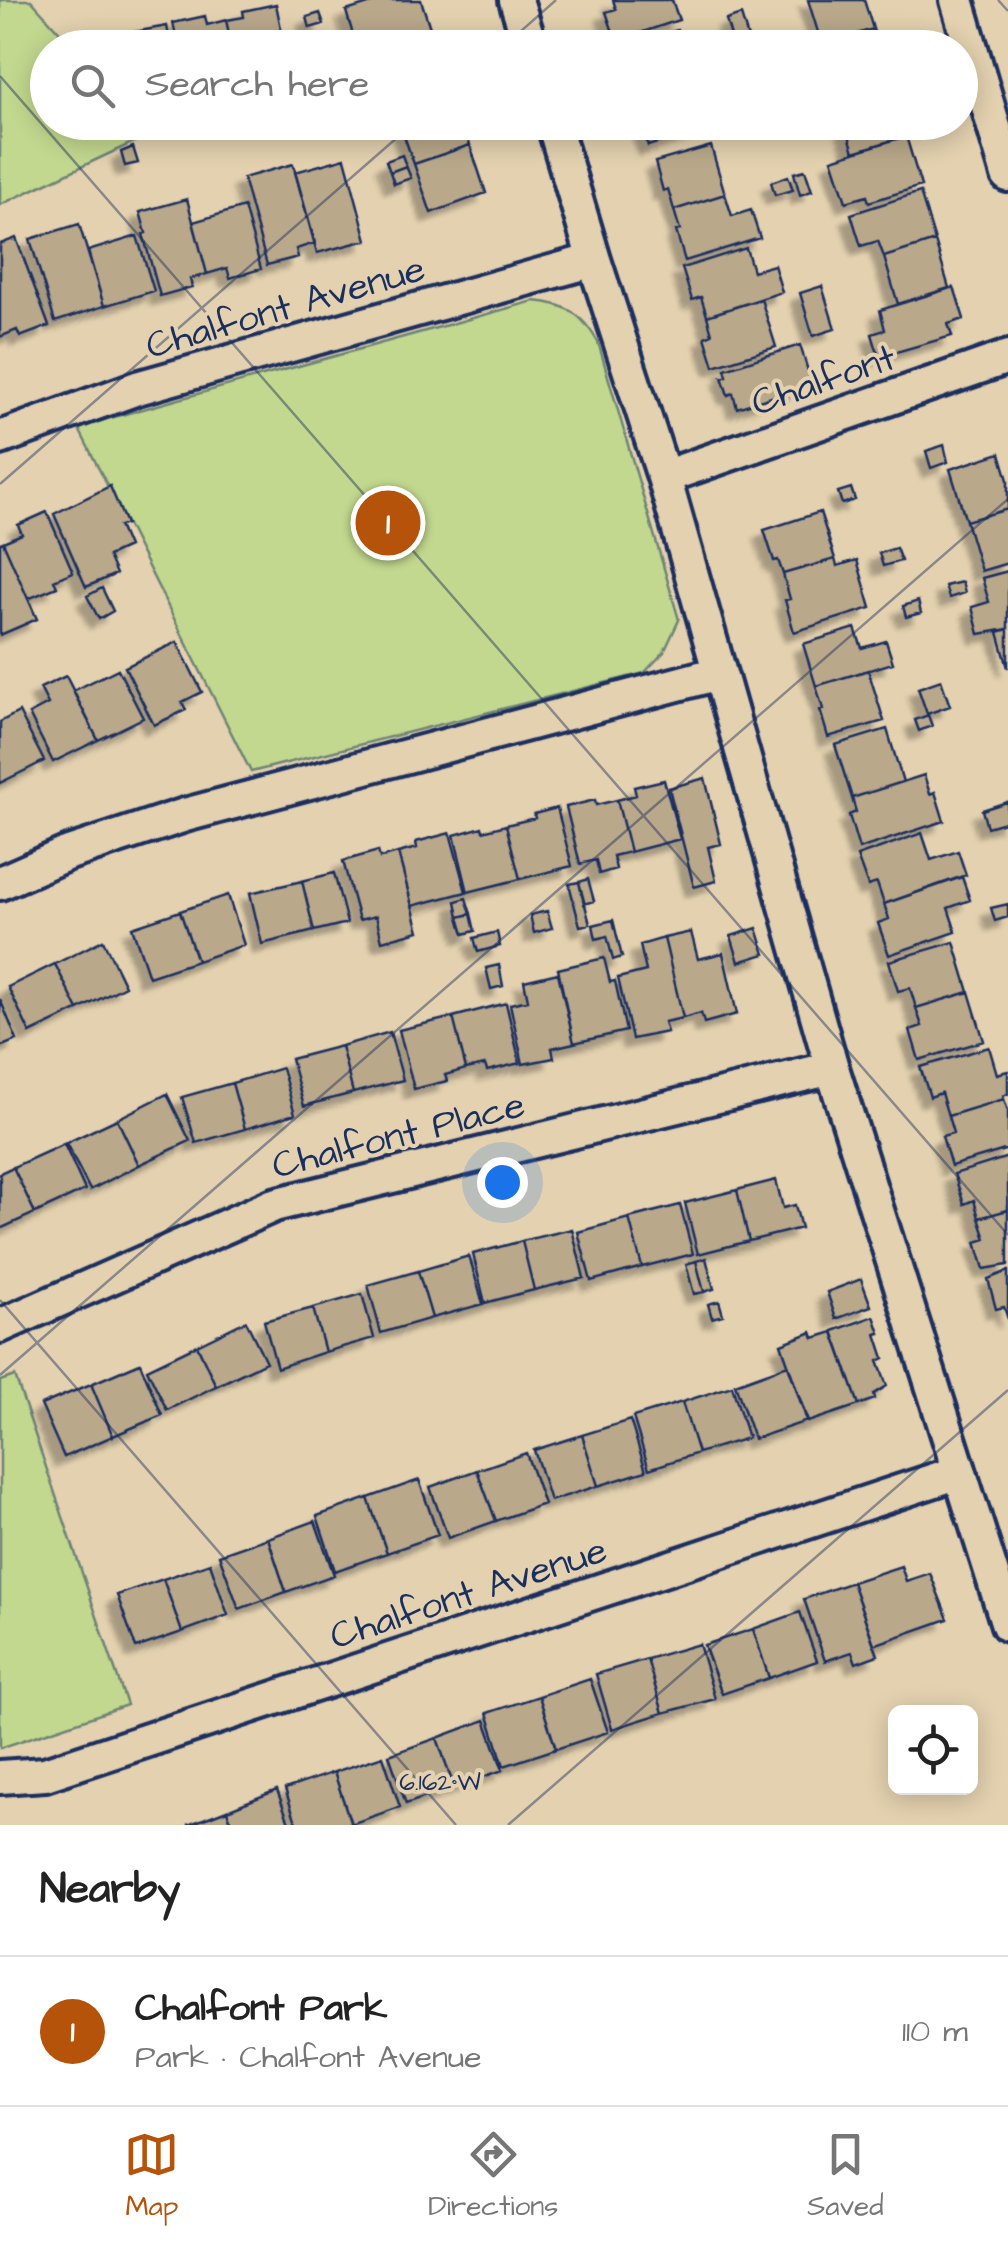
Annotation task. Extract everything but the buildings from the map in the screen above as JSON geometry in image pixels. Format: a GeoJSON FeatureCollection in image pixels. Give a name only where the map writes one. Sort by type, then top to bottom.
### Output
{"type":"FeatureCollection","features":[{"type":"Feature","properties":{"kind":"street"},"geometry":{"type":"LineString","coordinates":[[516,0],[525,30]]}},
{"type":"Feature","properties":{"kind":"street"},"geometry":{"type":"LineString","coordinates":[[957,0],[966,30]]}},
{"type":"Feature","properties":{"kind":"street"},"geometry":{"type":"LineString","coordinates":[[978,72],[1008,175]]}},
{"type":"Feature","properties":{"kind":"street"},"geometry":{"type":"LineString","coordinates":[[558,140],[664,477],[832,1068],[1008,1625]]}},
{"type":"Feature","properties":{"kind":"street","name":"Chalfont Avenue"},"geometry":{"type":"LineString","coordinates":[[0,438],[137,388],[594,260]]}},
{"type":"Feature","properties":{"kind":"street","name":"Chalfont"},"geometry":{"type":"LineString","coordinates":[[664,477],[1008,357]]}},
{"type":"Feature","properties":{"kind":"street"},"geometry":{"type":"LineString","coordinates":[[0,883],[66,854],[185,815],[719,673]]}},
{"type":"Feature","properties":{"kind":"street","name":"Chalfont Place"},"geometry":{"type":"LineString","coordinates":[[0,1326],[274,1205],[832,1068]]}},
{"type":"Feature","properties":{"kind":"street","name":"Chalfont Avenue"},"geometry":{"type":"LineString","coordinates":[[0,1777],[45,1774],[959,1472]]}},
{"type":"Feature","properties":{"kind":"green space"},"geometry":{"type":"Polygon","coordinates":[[[0,0],[31,0],[58,30],[30,30],[30,140],[138,140],[0,205],[0,0]]]}},
{"type":"Feature","properties":{"kind":"green space"},"geometry":{"type":"Polygon","coordinates":[[[534,301],[572,312],[598,342],[679,620],[664,652],[644,673],[251,772],[78,427],[534,301]]]}},
{"type":"Feature","properties":{"kind":"green space"},"geometry":{"type":"Polygon","coordinates":[[[15,1376],[127,1705],[0,1748],[0,1381],[15,1376]]]}},
{"type":"Feature","properties":{"kind":"place","name":"Chalfont Park"},"geometry":{"type":"Point","coordinates":[388,523]}}]}
